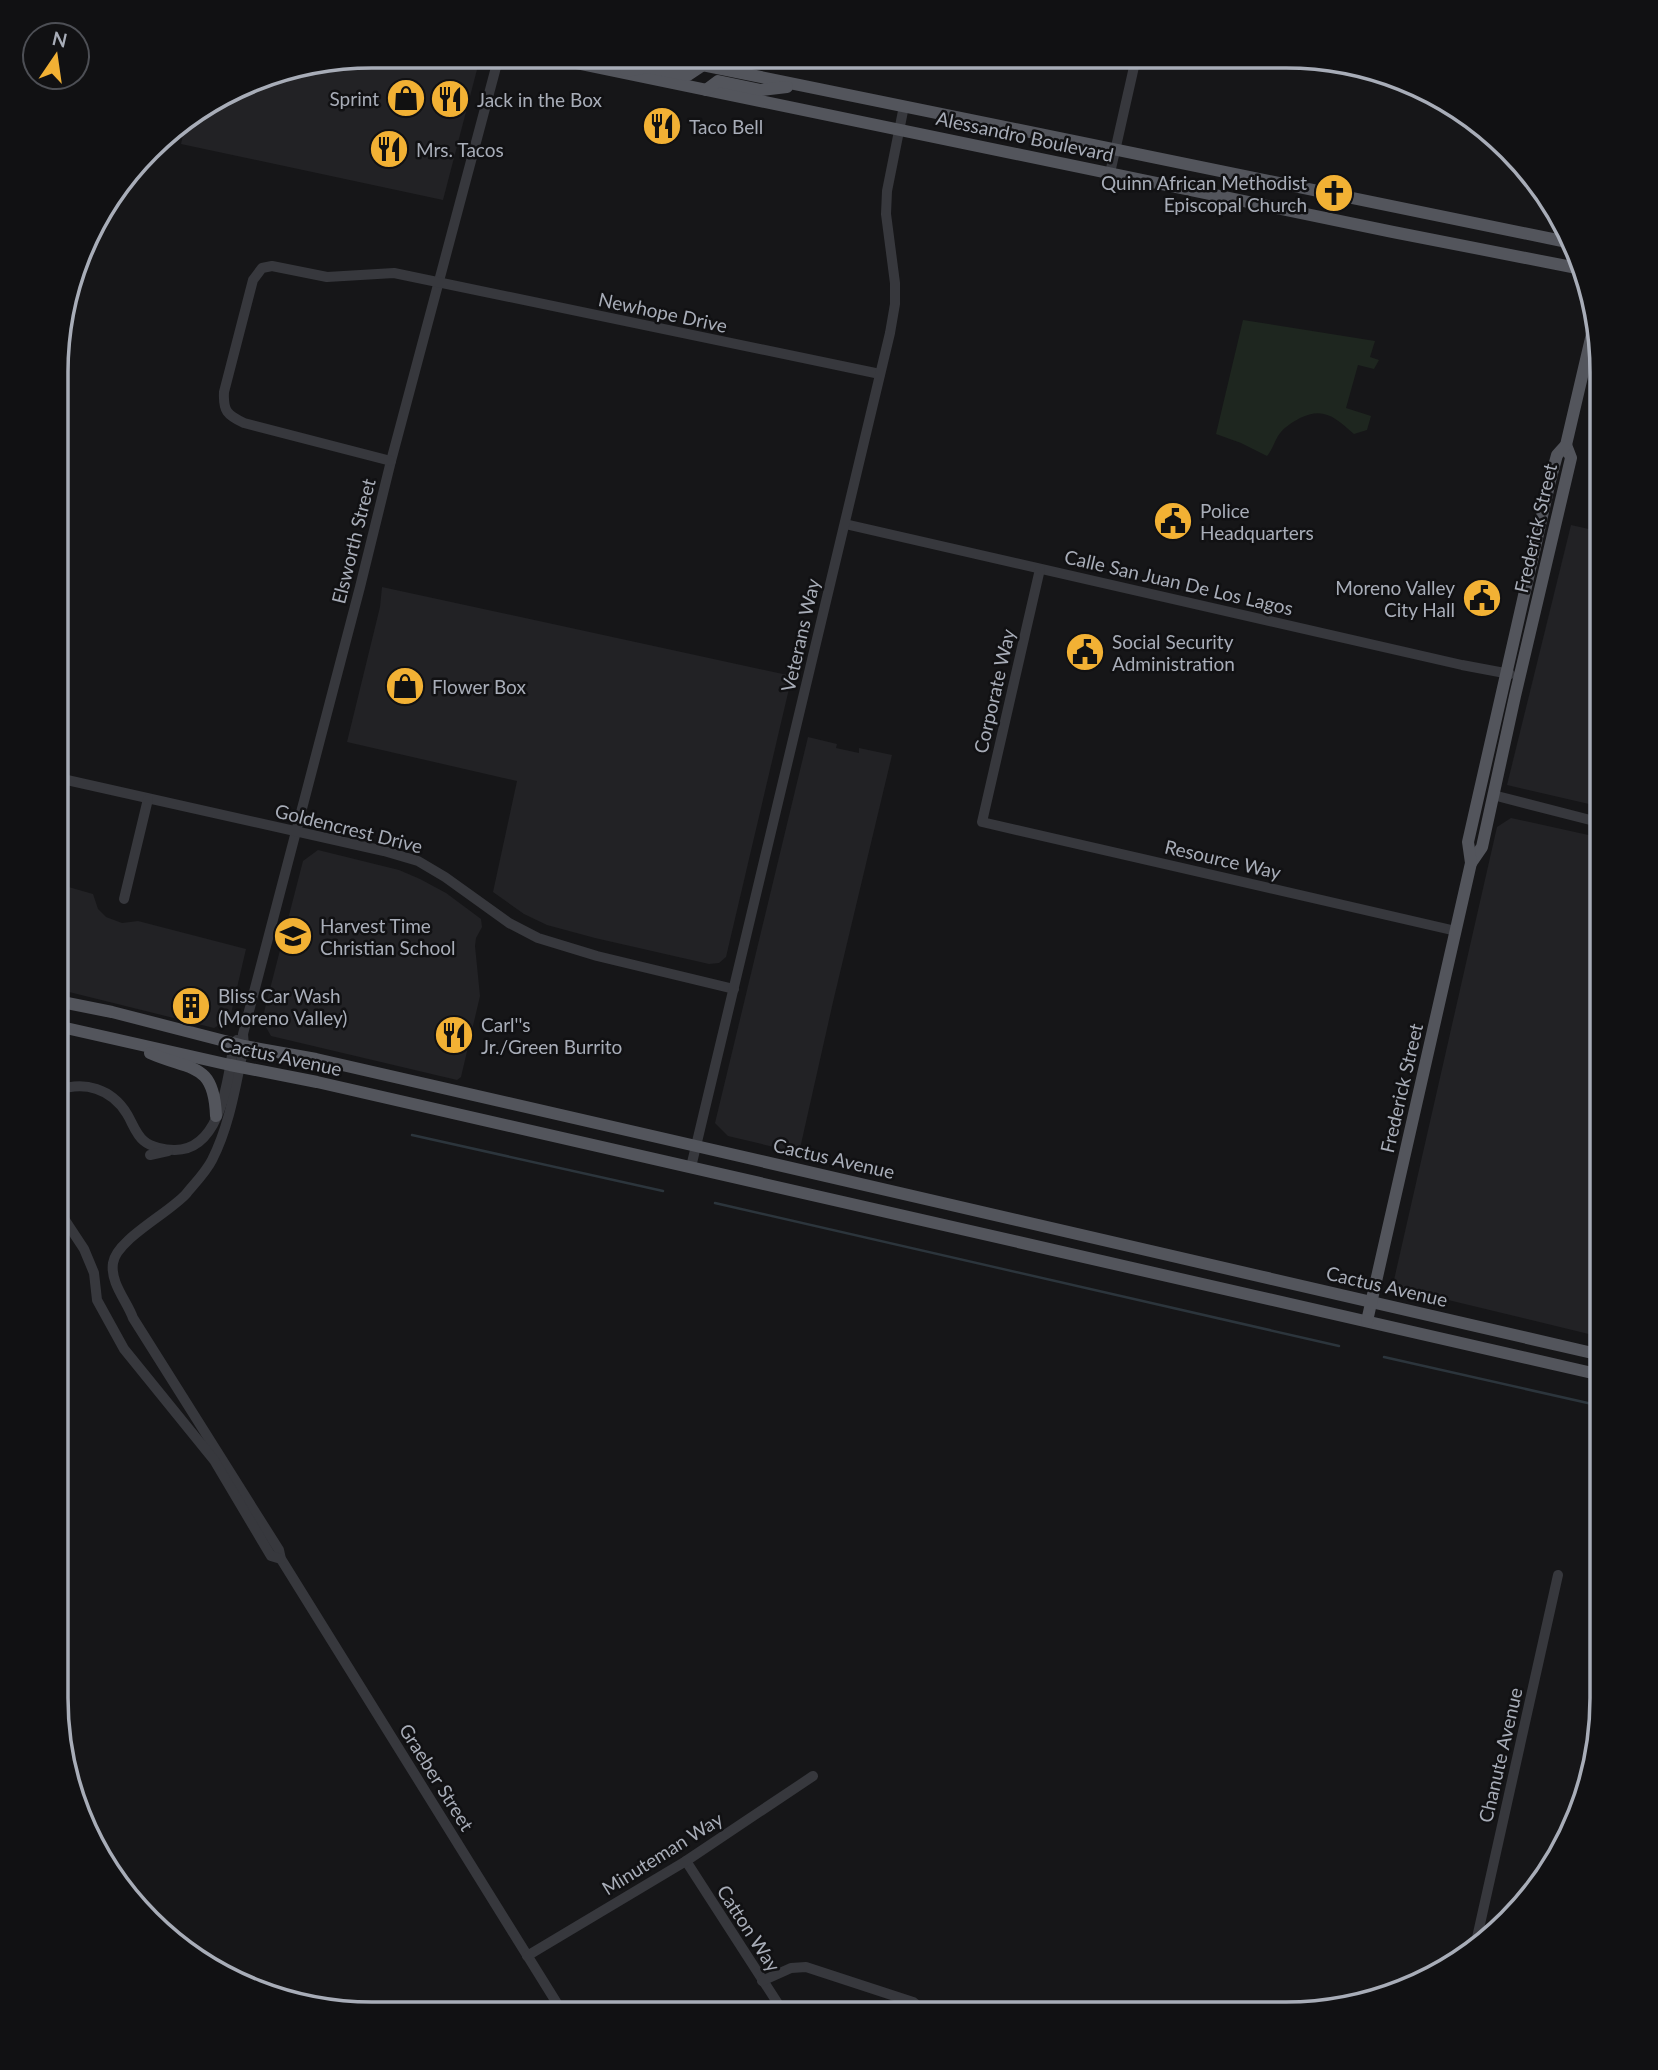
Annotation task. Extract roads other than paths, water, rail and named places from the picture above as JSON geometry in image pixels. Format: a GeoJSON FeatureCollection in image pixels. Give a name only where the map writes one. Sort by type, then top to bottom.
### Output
{"type":"FeatureCollection","features":[{"type":"Feature","properties":{"kind":"main road","name":"Alessandro Boulevard"},"geometry":{"type":"LineString","coordinates":[[599,68],[1571,267]]}},
{"type":"Feature","properties":{"kind":"main road"},"geometry":{"type":"LineString","coordinates":[[619,72],[641,68]]}},
{"type":"Feature","properties":{"kind":"main road"},"geometry":{"type":"LineString","coordinates":[[652,68],[688,75],[698,68]]}},
{"type":"Feature","properties":{"kind":"main road","name":"Alessandro Boulevard"},"geometry":{"type":"LineString","coordinates":[[718,68],[1559,240]]}},
{"type":"Feature","properties":{"kind":"main road"},"geometry":{"type":"LineString","coordinates":[[706,90],[718,81],[761,89],[801,85]]}},
{"type":"Feature","properties":{"kind":"main road","name":"Frederick Street"},"geometry":{"type":"LineString","coordinates":[[1471,863],[1482,847],[1493,795],[1550,481],[1557,454],[1566,444],[1589,348]]}},
{"type":"Feature","properties":{"kind":"main road","name":"Frederick Street"},"geometry":{"type":"LineString","coordinates":[[1367,1321],[1471,863],[1468,842],[1513,674],[1544,577],[1571,458],[1566,444]]}},
{"type":"Feature","properties":{"kind":"main road"},"geometry":{"type":"LineString","coordinates":[[1544,577],[1540,572],[1540,563],[1555,496],[1550,481]]}},
{"type":"Feature","properties":{"kind":"main road","name":"Cactus Avenue"},"geometry":{"type":"LineString","coordinates":[[68,1003],[1590,1352]]}},
{"type":"Feature","properties":{"kind":"main road","name":"Cactus Avenue"},"geometry":{"type":"LineString","coordinates":[[68,1028],[317,1082],[1590,1372]]}},
{"type":"Feature","properties":{"kind":"main road"},"geometry":{"type":"LineString","coordinates":[[128,1042],[199,1071],[215,1095],[216,1116]]}},
{"type":"Feature","properties":{"kind":"street","name":"Elsworth Street"},"geometry":{"type":"LineString","coordinates":[[235,1066],[496,68]]}},
{"type":"Feature","properties":{"kind":"street"},"geometry":{"type":"LineString","coordinates":[[1110,173],[1134,68]]}},
{"type":"Feature","properties":{"kind":"street","name":"Veterans Way"},"geometry":{"type":"LineString","coordinates":[[691,1167],[890,333],[895,283],[886,215],[887,191],[904,106]]}},
{"type":"Feature","properties":{"kind":"street","name":"Newhope Drive"},"geometry":{"type":"LineString","coordinates":[[391,461],[244,423],[229,415],[224,403],[224,391],[250,289],[255,276],[262,268],[272,266],[327,277],[394,273],[880,374]]}},
{"type":"Feature","properties":{"kind":"street","name":"Calle San Juan De Los Lagos"},"geometry":{"type":"LineString","coordinates":[[845,524],[1462,665],[1513,674]]}},
{"type":"Feature","properties":{"kind":"street","name":"Corporate Way"},"geometry":{"type":"LineString","coordinates":[[982,822],[1040,569]]}},
{"type":"Feature","properties":{"kind":"street","name":"Goldencrest Drive"},"geometry":{"type":"LineString","coordinates":[[68,780],[384,851],[418,861],[509,923],[538,938],[597,956],[734,989]]}},
{"type":"Feature","properties":{"kind":"street"},"geometry":{"type":"LineString","coordinates":[[1493,795],[1590,820]]}},
{"type":"Feature","properties":{"kind":"street"},"geometry":{"type":"LineString","coordinates":[[124,899],[148,799]]}},
{"type":"Feature","properties":{"kind":"street","name":"Resource Way"},"geometry":{"type":"LineString","coordinates":[[982,822],[1456,930]]}},
{"type":"Feature","properties":{"kind":"street"},"geometry":{"type":"LineString","coordinates":[[68,1087],[79,1086],[103,1091],[122,1106],[144,1141],[178,1151],[202,1140],[212,1129],[235,1066]]}},
{"type":"Feature","properties":{"kind":"street","name":"Graeber Street"},"geometry":{"type":"LineString","coordinates":[[235,1066],[224,1133],[211,1162],[171,1209],[120,1248],[115,1255],[114,1273],[133,1318],[279,1550],[281,1559],[556,2002]]}},
{"type":"Feature","properties":{"kind":"street"},"geometry":{"type":"LineString","coordinates":[[150,1155],[172,1150]]}},
{"type":"Feature","properties":{"kind":"street","name":"Graeber Street"},"geometry":{"type":"LineString","coordinates":[[68,1225],[84,1249],[94,1273],[97,1300],[124,1349],[214,1460],[271,1556],[281,1559]]}},
{"type":"Feature","properties":{"kind":"street","name":"Chanute Avenue"},"geometry":{"type":"LineString","coordinates":[[1478,1933],[1558,1575]]}},
{"type":"Feature","properties":{"kind":"street","name":"Minuteman Way"},"geometry":{"type":"LineString","coordinates":[[527,1956],[686,1861],[813,1776]]}},
{"type":"Feature","properties":{"kind":"street","name":"Catton Way"},"geometry":{"type":"LineString","coordinates":[[686,1861],[776,2002]]}},
{"type":"Feature","properties":{"kind":"street"},"geometry":{"type":"LineString","coordinates":[[762,1981],[791,1968],[807,1967],[913,2002]]}},
{"type":"Feature","properties":{"kind":"waterway"},"geometry":{"type":"LineString","coordinates":[[412,1135],[663,1191]]}},
{"type":"Feature","properties":{"kind":"waterway"},"geometry":{"type":"LineString","coordinates":[[715,1203],[1339,1346]]}},
{"type":"Feature","properties":{"kind":"waterway"},"geometry":{"type":"LineString","coordinates":[[1384,1357],[1590,1404]]}},
{"type":"Feature","properties":{"kind":"place","name":"Sprint"},"geometry":{"type":"Point","coordinates":[406,98]}},
{"type":"Feature","properties":{"kind":"place","name":"Jack in the Box"},"geometry":{"type":"Point","coordinates":[450,99]}},
{"type":"Feature","properties":{"kind":"place","name":"Taco Bell"},"geometry":{"type":"Point","coordinates":[662,126]}},
{"type":"Feature","properties":{"kind":"place","name":"Mrs. Tacos"},"geometry":{"type":"Point","coordinates":[389,149]}},
{"type":"Feature","properties":{"kind":"place","name":"Quinn African Methodist Episcopal Church"},"geometry":{"type":"Point","coordinates":[1334,193]}},
{"type":"Feature","properties":{"kind":"place","name":"Police Headquarters"},"geometry":{"type":"Point","coordinates":[1173,521]}},
{"type":"Feature","properties":{"kind":"place","name":"Moreno Valley City Hall"},"geometry":{"type":"Point","coordinates":[1482,598]}},
{"type":"Feature","properties":{"kind":"place","name":"Social Security Administration"},"geometry":{"type":"Point","coordinates":[1085,652]}},
{"type":"Feature","properties":{"kind":"place","name":"Flower Box"},"geometry":{"type":"Point","coordinates":[405,686]}},
{"type":"Feature","properties":{"kind":"place","name":"Harvest Time Christian School"},"geometry":{"type":"Point","coordinates":[293,936]}},
{"type":"Feature","properties":{"kind":"place","name":"Bliss Car Wash (Moreno Valley)"},"geometry":{"type":"Point","coordinates":[191,1006]}},
{"type":"Feature","properties":{"kind":"place","name":"Carl''s Jr./Green Burrito"},"geometry":{"type":"Point","coordinates":[454,1035]}}]}
